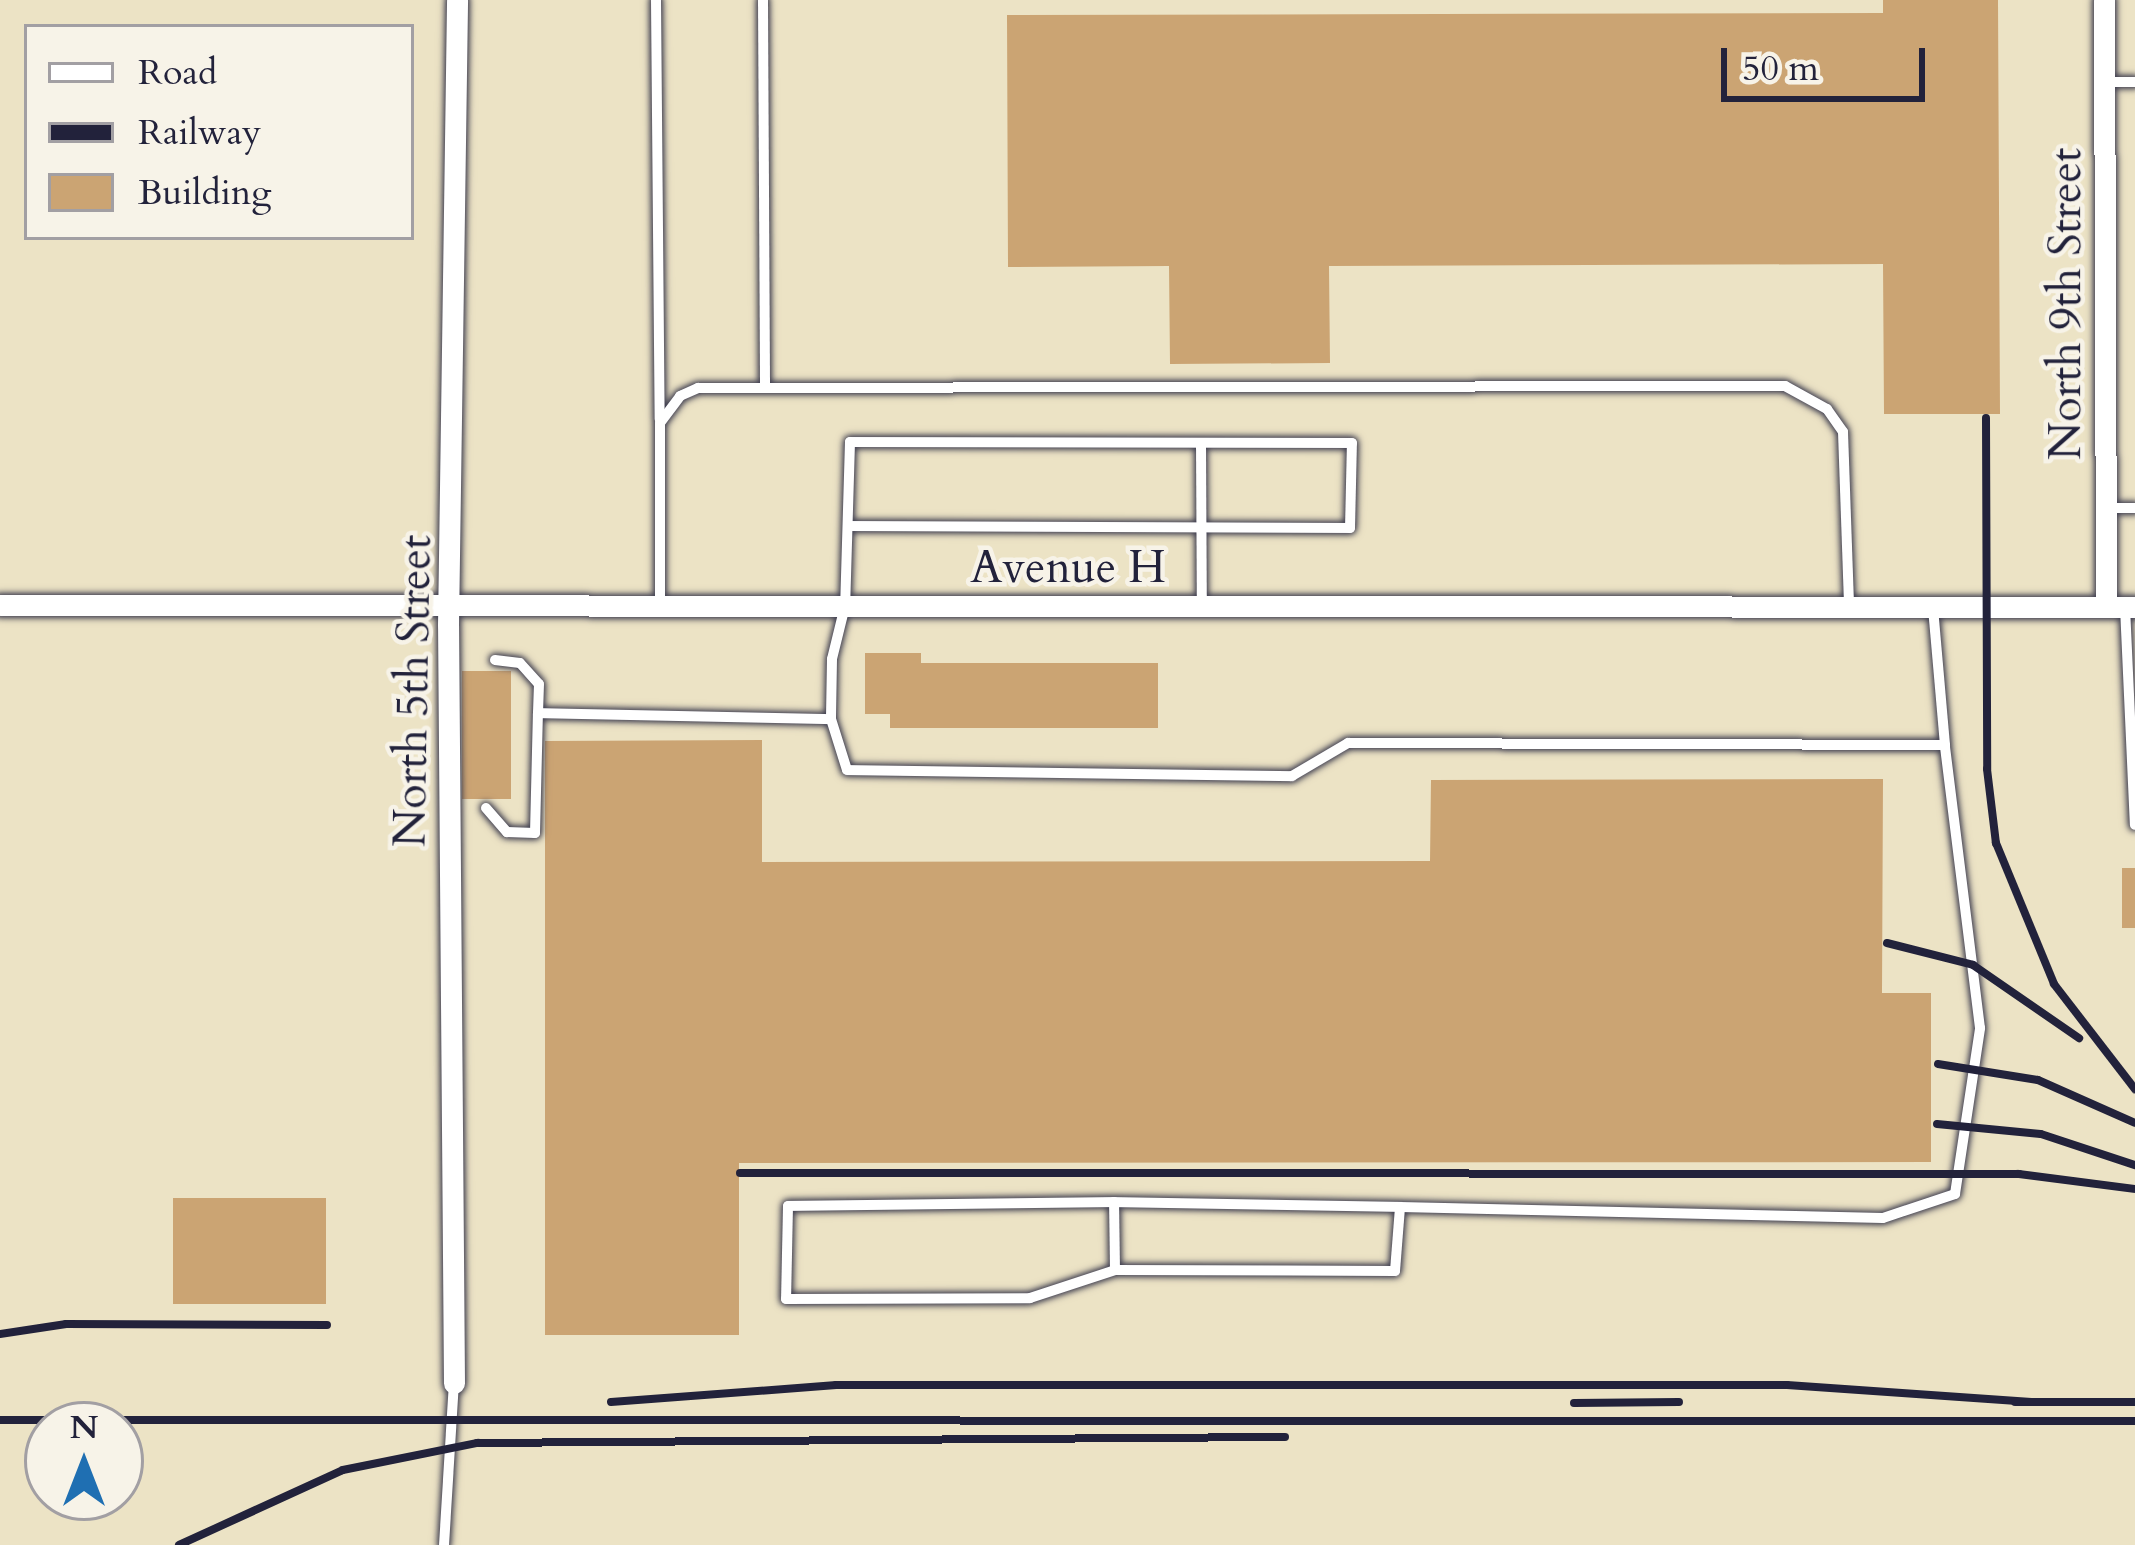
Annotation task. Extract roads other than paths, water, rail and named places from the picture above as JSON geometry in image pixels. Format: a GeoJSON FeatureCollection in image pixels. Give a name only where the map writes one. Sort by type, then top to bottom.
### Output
{"type":"FeatureCollection","features":[{"type":"Feature","properties":{"kind":"street","name":"North 5th Street"},"geometry":{"type":"LineString","coordinates":[[454,1383],[448,625],[454,608],[457,0]]}},
{"type":"Feature","properties":{"kind":"street","name":"North 9th Street"},"geometry":{"type":"LineString","coordinates":[[2104,0],[2106,508],[2122,608]]}},
{"type":"Feature","properties":{"kind":"street","name":"Avenue H"},"geometry":{"type":"LineString","coordinates":[[0,605],[2122,608]]}},
{"type":"Feature","properties":{"kind":"lane"},"geometry":{"type":"LineString","coordinates":[[656,0],[660,608]]}},
{"type":"Feature","properties":{"kind":"lane"},"geometry":{"type":"LineString","coordinates":[[764,0],[765,388]]}},
{"type":"Feature","properties":{"kind":"lane"},"geometry":{"type":"LineString","coordinates":[[2104,82],[2135,82]]}},
{"type":"Feature","properties":{"kind":"lane"},"geometry":{"type":"LineString","coordinates":[[660,423],[680,396],[698,388],[1785,386],[1827,409],[1843,432],[1849,608]]}},
{"type":"Feature","properties":{"kind":"lane"},"geometry":{"type":"LineString","coordinates":[[849,526],[1350,528],[1352,443],[850,442],[845,606],[832,659],[831,719],[847,770],[1292,776],[1348,743],[1946,746]]}},
{"type":"Feature","properties":{"kind":"lane"},"geometry":{"type":"LineString","coordinates":[[1201,443],[1202,608]]}},
{"type":"Feature","properties":{"kind":"lane"},"geometry":{"type":"LineString","coordinates":[[2106,508],[2135,508]]}},
{"type":"Feature","properties":{"kind":"lane"},"geometry":{"type":"LineString","coordinates":[[1400,1207],[1395,1271],[1115,1270],[1030,1298],[786,1299],[788,1206],[1114,1202],[1400,1207],[1883,1218],[1955,1194],[1980,1028],[1932,608]]}},
{"type":"Feature","properties":{"kind":"lane"},"geometry":{"type":"LineString","coordinates":[[2122,608],[2130,671],[2135,825]]}},
{"type":"Feature","properties":{"kind":"lane"},"geometry":{"type":"LineString","coordinates":[[486,808],[506,832],[535,833],[539,684],[520,663],[495,661]]}},
{"type":"Feature","properties":{"kind":"lane"},"geometry":{"type":"LineString","coordinates":[[538,713],[831,719]]}},
{"type":"Feature","properties":{"kind":"lane"},"geometry":{"type":"LineString","coordinates":[[1114,1202],[1115,1270]]}},
{"type":"Feature","properties":{"kind":"lane"},"geometry":{"type":"LineString","coordinates":[[444,1545],[454,1383]]}},
{"type":"Feature","properties":{"kind":"railway"},"geometry":{"type":"LineString","coordinates":[[1986,418],[1987,769],[1996,843],[2054,984],[2135,1089]]}},
{"type":"Feature","properties":{"kind":"railway"},"geometry":{"type":"LineString","coordinates":[[1887,943],[1973,965],[2079,1038]]}},
{"type":"Feature","properties":{"kind":"railway"},"geometry":{"type":"LineString","coordinates":[[1938,1064],[2038,1080],[2135,1123]]}},
{"type":"Feature","properties":{"kind":"railway"},"geometry":{"type":"LineString","coordinates":[[1937,1124],[2041,1134],[2135,1165]]}},
{"type":"Feature","properties":{"kind":"railway"},"geometry":{"type":"LineString","coordinates":[[740,1173],[2019,1174],[2135,1189]]}},
{"type":"Feature","properties":{"kind":"railway"},"geometry":{"type":"LineString","coordinates":[[0,1334],[66,1324],[327,1325]]}},
{"type":"Feature","properties":{"kind":"railway"},"geometry":{"type":"LineString","coordinates":[[611,1402],[836,1385],[1787,1385],[2031,1402]]}},
{"type":"Feature","properties":{"kind":"railway"},"geometry":{"type":"LineString","coordinates":[[1574,1403],[1679,1402]]}},
{"type":"Feature","properties":{"kind":"railway"},"geometry":{"type":"LineString","coordinates":[[2015,1402],[2135,1402]]}},
{"type":"Feature","properties":{"kind":"railway"},"geometry":{"type":"LineString","coordinates":[[0,1420],[2135,1421]]}},
{"type":"Feature","properties":{"kind":"railway"},"geometry":{"type":"LineString","coordinates":[[179,1545],[343,1470],[477,1443],[1285,1437]]}}]}
